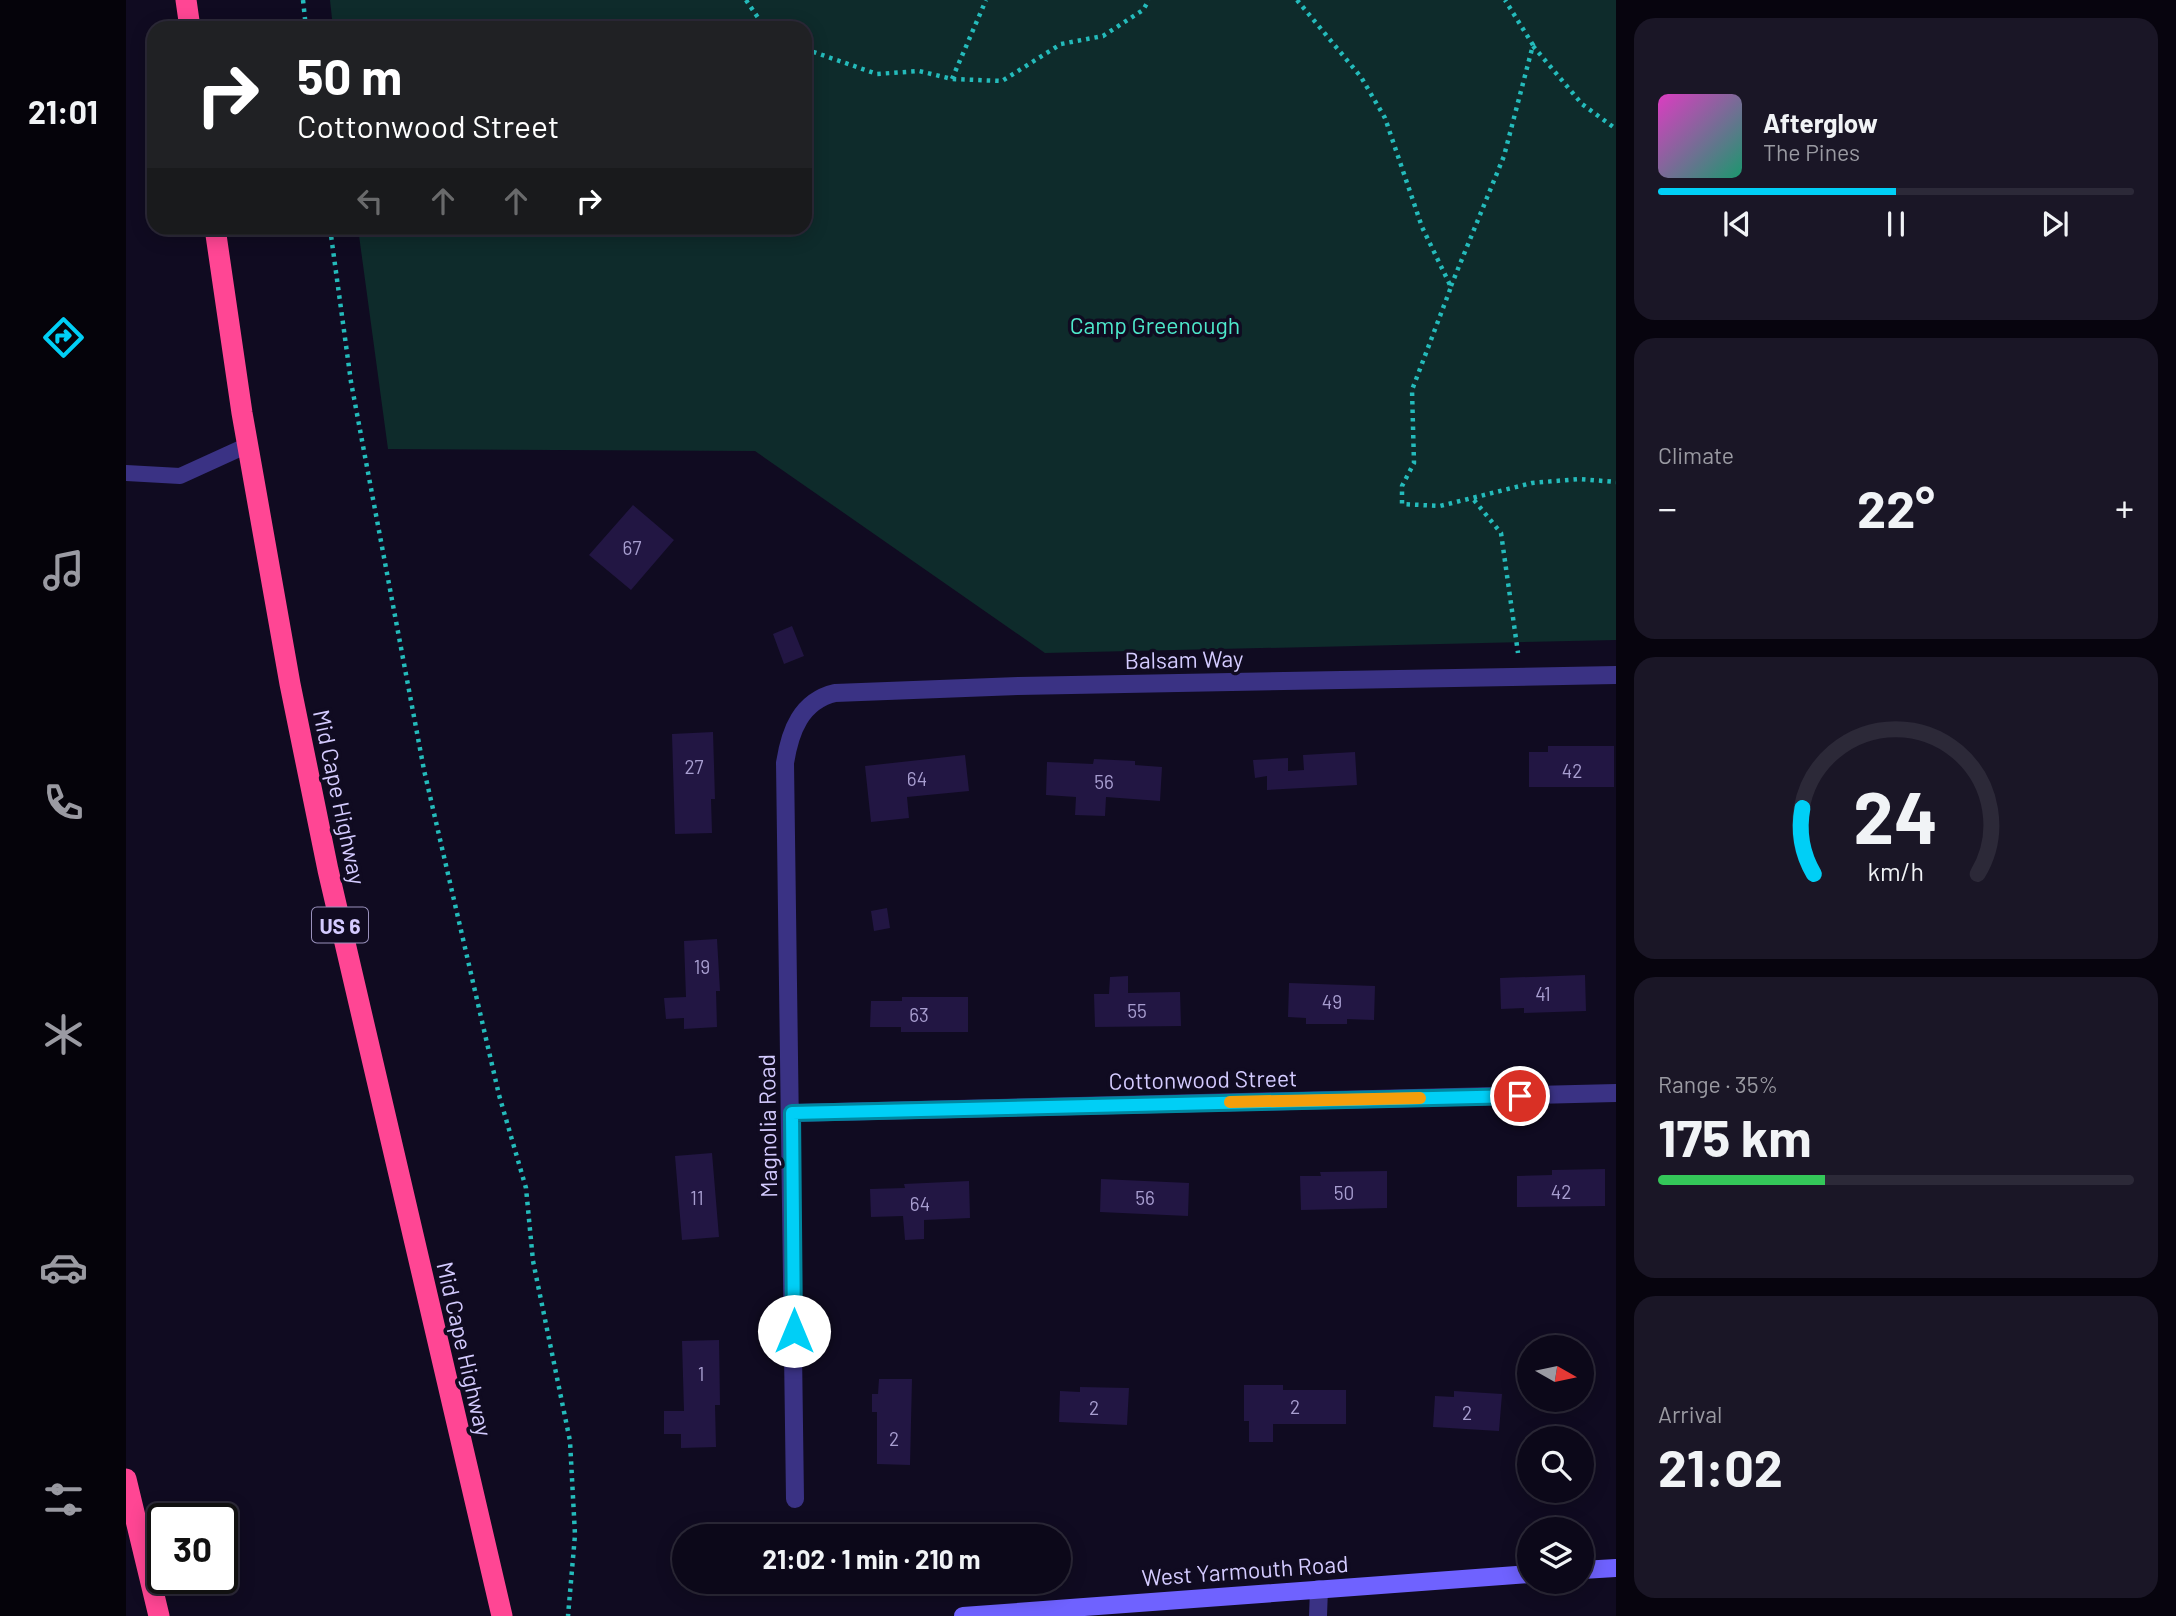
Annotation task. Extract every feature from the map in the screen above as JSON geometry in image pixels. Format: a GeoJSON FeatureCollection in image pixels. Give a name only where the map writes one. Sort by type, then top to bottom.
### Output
{"type":"FeatureCollection","features":[{"type":"Feature","properties":{"kind":"highway"},"geometry":{"type":"LineString","coordinates":[[186,0],[189,21]]}},
{"type":"Feature","properties":{"kind":"highway","name":"Mid Cape Highway"},"geometry":{"type":"LineString","coordinates":[[216,235],[248,445],[290,684],[330,883],[502,1616]]}},
{"type":"Feature","properties":{"kind":"highway"},"geometry":{"type":"LineString","coordinates":[[126,1479],[159,1616]]}},
{"type":"Feature","properties":{"kind":"main road"},"geometry":{"type":"LineString","coordinates":[[1594,1569],[1616,1568]]}},
{"type":"Feature","properties":{"kind":"main road","name":"West Yarmouth Road"},"geometry":{"type":"LineString","coordinates":[[963,1616],[1517,1575]]}},
{"type":"Feature","properties":{"kind":"street","name":"Balsam Way"},"geometry":{"type":"LineString","coordinates":[[786,753],[801,714],[819,697],[835,693],[1018,686],[1616,676]]}},
{"type":"Feature","properties":{"kind":"street","name":"Magnolia Road"},"geometry":{"type":"LineString","coordinates":[[786,753],[795,1499]]}},
{"type":"Feature","properties":{"kind":"street","name":"Cottonwood Street"},"geometry":{"type":"LineString","coordinates":[[792,1113],[1616,1093]]}},
{"type":"Feature","properties":{"kind":"street"},"geometry":{"type":"LineString","coordinates":[[1318,1616],[1319,1589]]}},
{"type":"Feature","properties":{"kind":"lane"},"geometry":{"type":"LineString","coordinates":[[126,473],[180,476],[248,445]]}},
{"type":"Feature","properties":{"kind":"path"},"geometry":{"type":"LineString","coordinates":[[303,0],[305,21]]}},
{"type":"Feature","properties":{"kind":"path"},"geometry":{"type":"LineString","coordinates":[[746,0],[760,21]]}},
{"type":"Feature","properties":{"kind":"path"},"geometry":{"type":"LineString","coordinates":[[952,79],[986,0]]}},
{"type":"Feature","properties":{"kind":"path"},"geometry":{"type":"LineString","coordinates":[[812,51],[877,74],[919,71],[952,79],[1002,81],[1061,44],[1103,36],[1143,10],[1149,0]]}},
{"type":"Feature","properties":{"kind":"path"},"geometry":{"type":"LineString","coordinates":[[1297,0],[1361,77],[1385,118],[1422,227],[1451,287]]}},
{"type":"Feature","properties":{"kind":"path"},"geometry":{"type":"LineString","coordinates":[[1505,0],[1533,45],[1582,104],[1616,129]]}},
{"type":"Feature","properties":{"kind":"path"},"geometry":{"type":"LineString","coordinates":[[1533,45],[1504,156],[1412,390],[1413,463],[1402,486],[1402,504],[1440,506],[1474,500],[1532,483],[1579,479],[1616,482]]}},
{"type":"Feature","properties":{"kind":"path"},"geometry":{"type":"LineString","coordinates":[[331,235],[351,382],[424,770],[499,1095],[526,1188],[542,1314],[570,1441],[575,1535],[568,1616]]}},
{"type":"Feature","properties":{"kind":"path"},"geometry":{"type":"LineString","coordinates":[[1474,500],[1501,533],[1521,678]]}},
{"type":"Feature","properties":{"kind":"green space","name":"Camp Greenough"},"geometry":{"type":"Polygon","coordinates":[[[330,0],[1616,0],[1616,640],[1045,653],[755,451],[388,449],[359,235],[812,235],[812,21],[332,21],[330,0]]]}},
{"type":"Feature","properties":{"kind":"building"},"geometry":{"type":"Polygon","coordinates":[[[633,505],[674,540],[631,590],[589,555],[633,505]]]}},
{"type":"Feature","properties":{"kind":"building"},"geometry":{"type":"Polygon","coordinates":[[[792,626],[804,656],[784,664],[773,634],[792,626]]]}},
{"type":"Feature","properties":{"kind":"building"},"geometry":{"type":"Polygon","coordinates":[[[713,732],[715,799],[711,799],[712,833],[675,834],[672,734],[713,732]]]}},
{"type":"Feature","properties":{"kind":"building"},"geometry":{"type":"Polygon","coordinates":[[[1548,746],[1614,746],[1614,787],[1529,787],[1529,752],[1548,752],[1548,746]]]}},
{"type":"Feature","properties":{"kind":"building"},"geometry":{"type":"Polygon","coordinates":[[[1355,752],[1357,785],[1267,790],[1267,776],[1255,778],[1253,760],[1288,758],[1288,771],[1304,770],[1303,755],[1355,752]]]}},
{"type":"Feature","properties":{"kind":"building"},"geometry":{"type":"Polygon","coordinates":[[[965,755],[969,791],[907,797],[909,818],[871,822],[865,766],[965,755]]]}},
{"type":"Feature","properties":{"kind":"building"},"geometry":{"type":"Polygon","coordinates":[[[1094,759],[1135,761],[1135,765],[1162,767],[1160,801],[1106,797],[1105,816],[1075,815],[1076,797],[1046,795],[1047,762],[1093,764],[1094,759]]]}},
{"type":"Feature","properties":{"kind":"building"},"geometry":{"type":"Polygon","coordinates":[[[887,908],[890,928],[874,931],[871,911],[887,908]]]}},
{"type":"Feature","properties":{"kind":"building"},"geometry":{"type":"Polygon","coordinates":[[[717,939],[720,991],[716,991],[717,1027],[684,1029],[684,1018],[666,1019],[664,998],[686,997],[684,941],[717,939]]]}},
{"type":"Feature","properties":{"kind":"building"},"geometry":{"type":"Polygon","coordinates":[[[1585,975],[1586,1011],[1524,1013],[1524,1008],[1501,1009],[1500,978],[1585,975]]]}},
{"type":"Feature","properties":{"kind":"building"},"geometry":{"type":"Polygon","coordinates":[[[1128,976],[1128,993],[1180,992],[1181,1026],[1095,1027],[1094,994],[1109,994],[1110,977],[1128,976]]]}},
{"type":"Feature","properties":{"kind":"building"},"geometry":{"type":"Polygon","coordinates":[[[1289,983],[1375,986],[1374,1020],[1347,1019],[1347,1024],[1306,1024],[1306,1018],[1288,1017],[1289,983]]]}},
{"type":"Feature","properties":{"kind":"building"},"geometry":{"type":"Polygon","coordinates":[[[902,997],[968,997],[968,1032],[901,1032],[901,1027],[870,1027],[871,1001],[902,1001],[902,997]]]}},
{"type":"Feature","properties":{"kind":"building"},"geometry":{"type":"Polygon","coordinates":[[[712,1153],[719,1237],[682,1240],[675,1156],[712,1153]]]}},
{"type":"Feature","properties":{"kind":"building"},"geometry":{"type":"Polygon","coordinates":[[[1605,1169],[1605,1206],[1517,1207],[1517,1176],[1552,1175],[1552,1170],[1605,1169]]]}},
{"type":"Feature","properties":{"kind":"building"},"geometry":{"type":"Polygon","coordinates":[[[1387,1171],[1387,1208],[1301,1210],[1300,1176],[1321,1176],[1320,1172],[1387,1171]]]}},
{"type":"Feature","properties":{"kind":"building"},"geometry":{"type":"Polygon","coordinates":[[[1101,1179],[1189,1183],[1188,1216],[1100,1212],[1101,1179]]]}},
{"type":"Feature","properties":{"kind":"building"},"geometry":{"type":"Polygon","coordinates":[[[969,1181],[970,1218],[924,1220],[924,1239],[905,1240],[903,1216],[871,1217],[870,1189],[905,1188],[904,1184],[969,1181]]]}},
{"type":"Feature","properties":{"kind":"building"},"geometry":{"type":"Polygon","coordinates":[[[719,1340],[720,1405],[715,1405],[716,1447],[681,1448],[681,1434],[664,1434],[664,1411],[684,1411],[682,1341],[719,1340]]]}},
{"type":"Feature","properties":{"kind":"building"},"geometry":{"type":"Polygon","coordinates":[[[879,1379],[912,1379],[910,1465],[877,1464],[877,1412],[872,1412],[872,1394],[878,1394],[879,1379]]]}},
{"type":"Feature","properties":{"kind":"building"},"geometry":{"type":"Polygon","coordinates":[[[1244,1385],[1283,1385],[1283,1390],[1346,1390],[1346,1424],[1273,1424],[1273,1442],[1249,1442],[1249,1421],[1244,1421],[1244,1385]]]}},
{"type":"Feature","properties":{"kind":"building"},"geometry":{"type":"Polygon","coordinates":[[[1080,1387],[1129,1388],[1127,1425],[1059,1422],[1060,1391],[1080,1392],[1080,1387]]]}},
{"type":"Feature","properties":{"kind":"building"},"geometry":{"type":"Polygon","coordinates":[[[1454,1391],[1502,1394],[1499,1431],[1433,1427],[1435,1396],[1454,1397],[1454,1391]]]}},
{"type":"Feature","properties":{"kind":"slow traffic"},"geometry":{"type":"LineString","coordinates":[[1230,1102],[1420,1098]]}},
{"type":"Feature","properties":{"kind":"route"},"geometry":{"type":"LineString","coordinates":[[794,1331],[792,1113],[1520,1096]]}}]}
